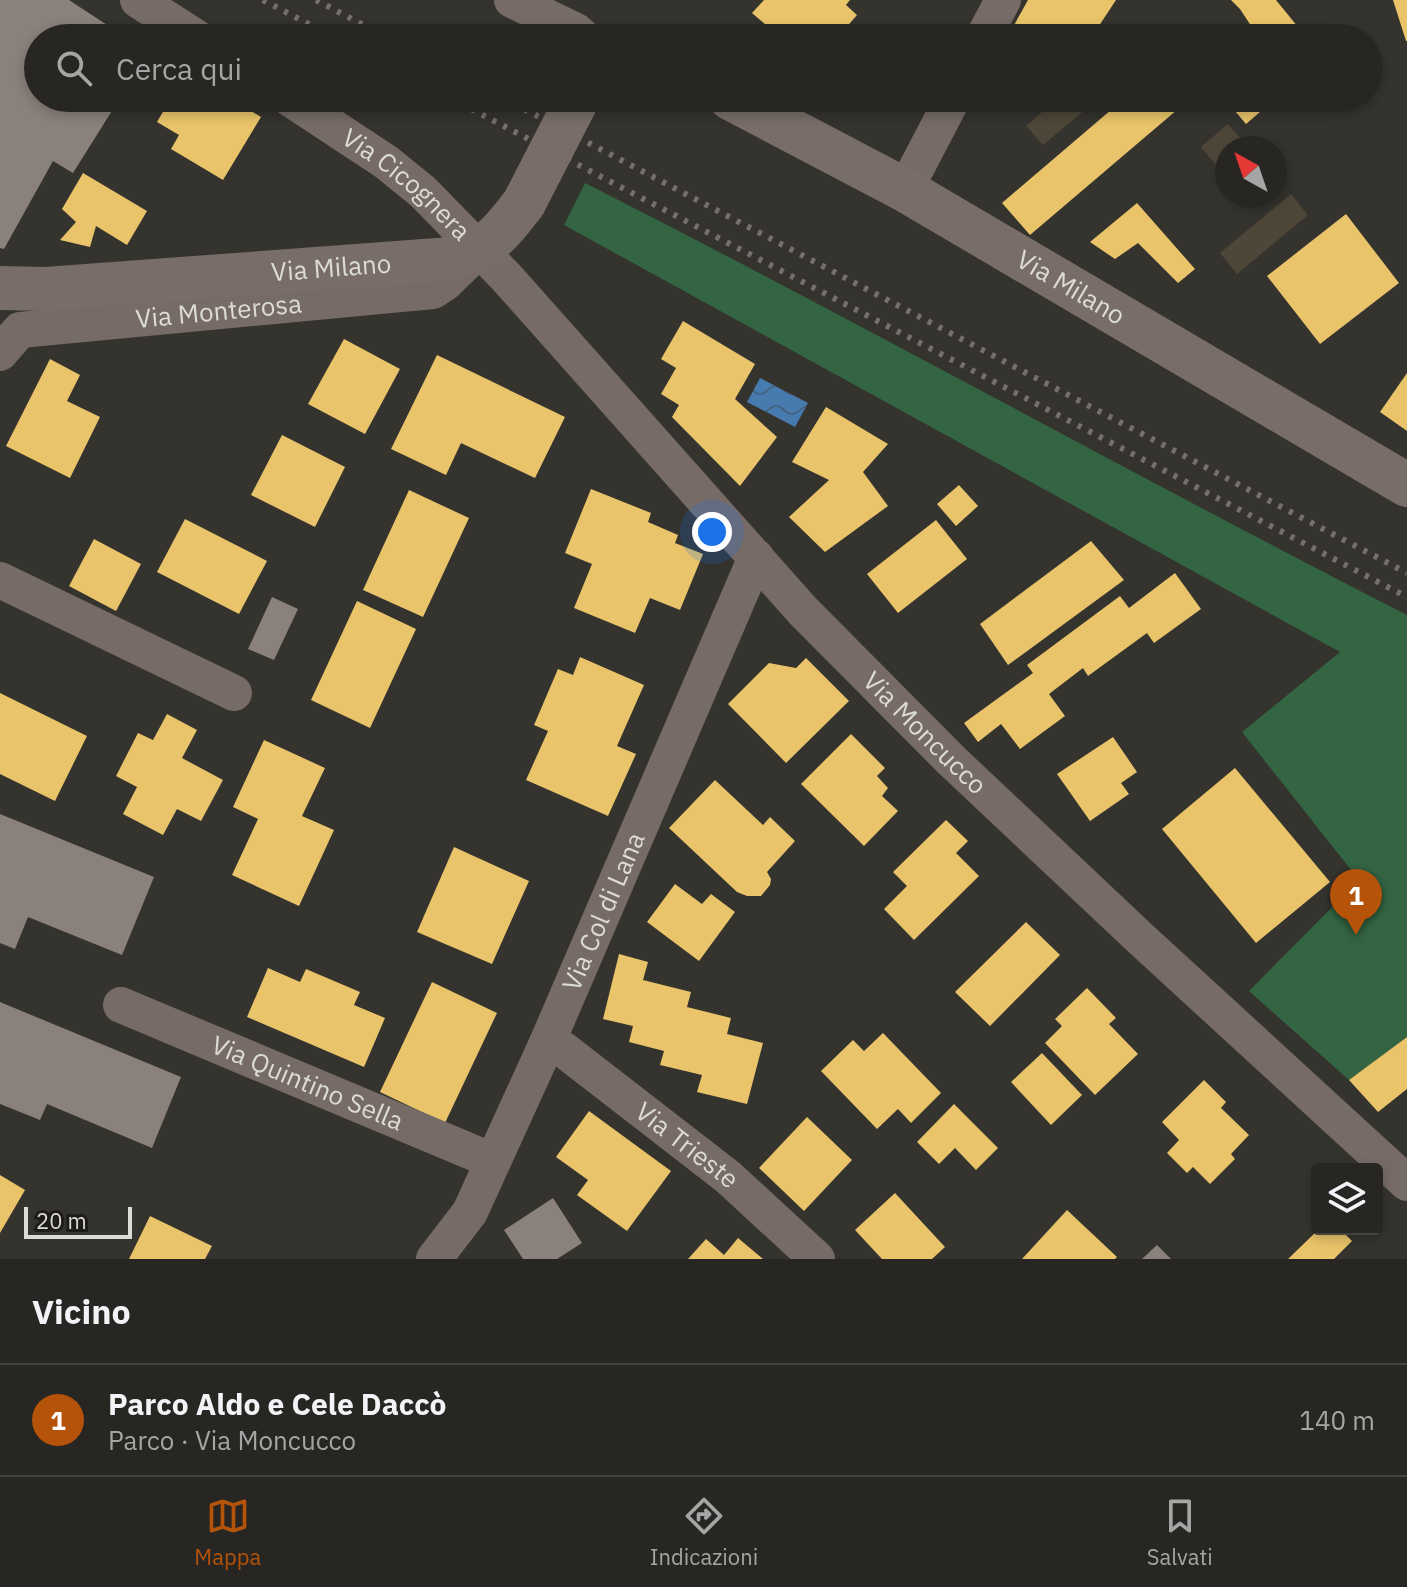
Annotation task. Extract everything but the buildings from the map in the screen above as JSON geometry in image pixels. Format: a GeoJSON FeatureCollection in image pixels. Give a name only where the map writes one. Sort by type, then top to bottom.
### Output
{"type":"FeatureCollection","features":[{"type":"Feature","properties":{"kind":"street"},"geometry":{"type":"LineString","coordinates":[[138,0],[175,24]]}},
{"type":"Feature","properties":{"kind":"street"},"geometry":{"type":"LineString","coordinates":[[512,0],[562,24]]}},
{"type":"Feature","properties":{"kind":"street"},"geometry":{"type":"LineString","coordinates":[[990,24],[1003,0]]}},
{"type":"Feature","properties":{"kind":"street","name":"Via Cicognera"},"geometry":{"type":"LineString","coordinates":[[310,112],[386,162],[423,192],[478,251]]}},
{"type":"Feature","properties":{"kind":"street","name":"Via Milano"},"geometry":{"type":"LineString","coordinates":[[0,288],[46,289],[427,262],[478,251],[502,231],[524,203],[571,112]]}},
{"type":"Feature","properties":{"kind":"street","name":"Via Milano"},"geometry":{"type":"LineString","coordinates":[[757,112],[905,190],[1407,485]]}},
{"type":"Feature","properties":{"kind":"street"},"geometry":{"type":"LineString","coordinates":[[905,190],[946,112]]}},
{"type":"Feature","properties":{"kind":"street","name":"Via Monterosa"},"geometry":{"type":"LineString","coordinates":[[0,353],[20,330],[433,291],[478,251]]}},
{"type":"Feature","properties":{"kind":"street","name":"Via Moncucco"},"geometry":{"type":"LineString","coordinates":[[478,251],[506,277],[803,611],[951,760],[1407,1183]]}},
{"type":"Feature","properties":{"kind":"street","name":"Via Col di Lana"},"geometry":{"type":"LineString","coordinates":[[434,1259],[470,1212],[547,1043],[756,557]]}},
{"type":"Feature","properties":{"kind":"street"},"geometry":{"type":"LineString","coordinates":[[0,580],[234,693]]}},
{"type":"Feature","properties":{"kind":"street","name":"Via Quintino Sella"},"geometry":{"type":"LineString","coordinates":[[121,1005],[493,1161]]}},
{"type":"Feature","properties":{"kind":"street","name":"Via Trieste"},"geometry":{"type":"LineString","coordinates":[[547,1043],[564,1050],[728,1177],[817,1259]]}},
{"type":"Feature","properties":{"kind":"green space"},"geometry":{"type":"Polygon","coordinates":[[[585,183],[1407,615],[1407,1037],[1349,1080],[1249,991],[1359,880],[1242,732],[1340,652],[564,225],[585,183]]]}},
{"type":"Feature","properties":{"kind":"water"},"geometry":{"type":"Polygon","coordinates":[[[760,378],[808,403],[795,427],[747,402],[760,378]]]}},
{"type":"Feature","properties":{"kind":"railway"},"geometry":{"type":"LineString","coordinates":[[263,0],[308,24]]}},
{"type":"Feature","properties":{"kind":"railway"},"geometry":{"type":"LineString","coordinates":[[316,0],[361,24]]}},
{"type":"Feature","properties":{"kind":"railway"},"geometry":{"type":"LineString","coordinates":[[477,112],[1407,597]]}},
{"type":"Feature","properties":{"kind":"railway"},"geometry":{"type":"LineString","coordinates":[[530,112],[1407,573]]}},
{"type":"Feature","properties":{"kind":"place","name":"Parco Aldo e Cele Daccò"},"geometry":{"type":"Point","coordinates":[1356,935]}}]}
